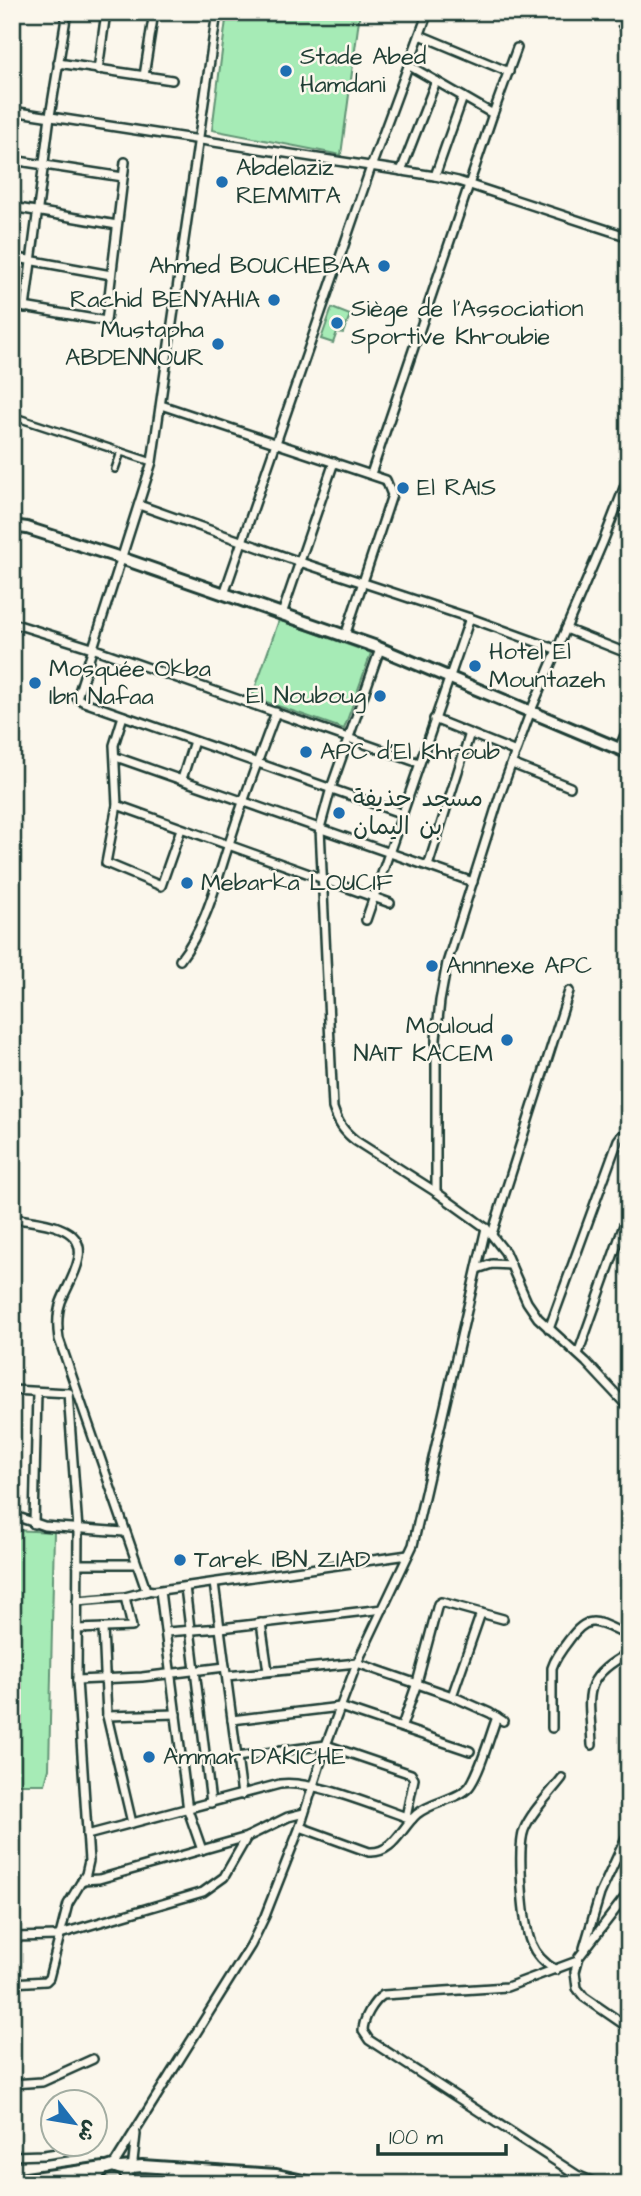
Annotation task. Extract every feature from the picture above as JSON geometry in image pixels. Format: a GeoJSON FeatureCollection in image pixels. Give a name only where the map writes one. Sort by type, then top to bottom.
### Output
{"type":"FeatureCollection","features":[{"type":"Feature","properties":{"kind":"main road"},"geometry":{"type":"LineString","coordinates":[[12,526],[27,528],[121,558],[345,636],[624,751]]}},
{"type":"Feature","properties":{"kind":"main road"},"geometry":{"type":"LineString","coordinates":[[118,2167],[131,2182]]}},
{"type":"Feature","properties":{"kind":"main road"},"geometry":{"type":"LineString","coordinates":[[93,2184],[97,2173],[118,2167]]}},
{"type":"Feature","properties":{"kind":"main road"},"geometry":{"type":"LineString","coordinates":[[12,2181],[118,2167],[276,2175],[317,2184]]}},
{"type":"Feature","properties":{"kind":"main road"},"geometry":{"type":"LineString","coordinates":[[171,2178],[242,2184]]}},
{"type":"Feature","properties":{"kind":"main road"},"geometry":{"type":"LineString","coordinates":[[55,2184],[76,2181]]}},
{"type":"Feature","properties":{"kind":"street"},"geometry":{"type":"LineString","coordinates":[[25,308],[43,165],[67,12]]}},
{"type":"Feature","properties":{"kind":"street"},"geometry":{"type":"LineString","coordinates":[[98,70],[106,12]]}},
{"type":"Feature","properties":{"kind":"street"},"geometry":{"type":"LineString","coordinates":[[144,76],[154,12]]}},
{"type":"Feature","properties":{"kind":"street"},"geometry":{"type":"LineString","coordinates":[[216,12],[152,462],[77,698],[403,814]]}},
{"type":"Feature","properties":{"kind":"street"},"geometry":{"type":"LineString","coordinates":[[224,594],[370,167],[428,12]]}},
{"type":"Feature","properties":{"kind":"street"},"geometry":{"type":"LineString","coordinates":[[420,34],[509,72]]}},
{"type":"Feature","properties":{"kind":"street"},"geometry":{"type":"LineString","coordinates":[[371,474],[517,48]]}},
{"type":"Feature","properties":{"kind":"street"},"geometry":{"type":"LineString","coordinates":[[58,63],[172,80]]}},
{"type":"Feature","properties":{"kind":"street"},"geometry":{"type":"LineString","coordinates":[[408,65],[494,114]]}},
{"type":"Feature","properties":{"kind":"street"},"geometry":{"type":"LineString","coordinates":[[401,171],[436,81]]}},
{"type":"Feature","properties":{"kind":"street"},"geometry":{"type":"LineString","coordinates":[[435,176],[463,97]]}},
{"type":"Feature","properties":{"kind":"street"},"geometry":{"type":"LineString","coordinates":[[12,111],[435,176],[629,237]]}},
{"type":"Feature","properties":{"kind":"street"},"geometry":{"type":"LineString","coordinates":[[12,160],[123,177]]}},
{"type":"Feature","properties":{"kind":"street"},"geometry":{"type":"LineString","coordinates":[[12,305],[106,321],[125,162]]}},
{"type":"Feature","properties":{"kind":"street"},"geometry":{"type":"LineString","coordinates":[[12,208],[117,225]]}},
{"type":"Feature","properties":{"kind":"street"},"geometry":{"type":"LineString","coordinates":[[12,257],[111,275]]}},
{"type":"Feature","properties":{"kind":"street"},"geometry":{"type":"LineString","coordinates":[[161,405],[371,474],[386,480],[391,486],[392,495],[345,636]]}},
{"type":"Feature","properties":{"kind":"street"},"geometry":{"type":"LineString","coordinates":[[12,416],[152,462]]}},
{"type":"Feature","properties":{"kind":"street"},"geometry":{"type":"LineString","coordinates":[[115,469],[121,452]]}},
{"type":"Feature","properties":{"kind":"street"},"geometry":{"type":"LineString","coordinates":[[282,614],[334,462]]}},
{"type":"Feature","properties":{"kind":"street"},"geometry":{"type":"LineString","coordinates":[[436,1192],[438,1020],[447,963],[530,713],[629,475]]}},
{"type":"Feature","properties":{"kind":"street"},"geometry":{"type":"LineString","coordinates":[[139,505],[558,650]]}},
{"type":"Feature","properties":{"kind":"street"},"geometry":{"type":"LineString","coordinates":[[366,920],[470,618]]}},
{"type":"Feature","properties":{"kind":"street"},"geometry":{"type":"LineString","coordinates":[[12,623],[92,648],[419,763]]}},
{"type":"Feature","properties":{"kind":"street"},"geometry":{"type":"LineString","coordinates":[[566,629],[627,652],[629,642]]}},
{"type":"Feature","properties":{"kind":"street"},"geometry":{"type":"LineString","coordinates":[[380,649],[331,788],[320,828],[333,1108],[337,1121],[345,1133],[356,1141],[436,1192],[489,1231],[511,1265],[527,1302],[549,1329],[578,1354],[629,1408]]}},
{"type":"Feature","properties":{"kind":"street"},"geometry":{"type":"LineString","coordinates":[[180,960],[201,928],[276,712]]}},
{"type":"Feature","properties":{"kind":"street"},"geometry":{"type":"LineString","coordinates":[[123,716],[114,745],[117,805],[106,863],[161,886],[181,830]]}},
{"type":"Feature","properties":{"kind":"street"},"geometry":{"type":"LineString","coordinates":[[435,719],[516,752]]}},
{"type":"Feature","properties":{"kind":"street"},"geometry":{"type":"LineString","coordinates":[[624,751],[628,728]]}},
{"type":"Feature","properties":{"kind":"street"},"geometry":{"type":"LineString","coordinates":[[428,866],[470,733]]}},
{"type":"Feature","properties":{"kind":"street"},"geometry":{"type":"LineString","coordinates":[[182,779],[194,741]]}},
{"type":"Feature","properties":{"kind":"street"},"geometry":{"type":"LineString","coordinates":[[116,757],[474,882]]}},
{"type":"Feature","properties":{"kind":"street"},"geometry":{"type":"LineString","coordinates":[[512,764],[570,787]]}},
{"type":"Feature","properties":{"kind":"street"},"geometry":{"type":"LineString","coordinates":[[629,795],[629,810]]}},
{"type":"Feature","properties":{"kind":"street"},"geometry":{"type":"LineString","coordinates":[[117,805],[390,903]]}},
{"type":"Feature","properties":{"kind":"street"},"geometry":{"type":"LineString","coordinates":[[118,2167],[137,2130],[251,1945],[265,1916],[300,1827],[312,1785],[357,1663],[408,1555],[416,1533],[477,1269],[569,991]]}},
{"type":"Feature","properties":{"kind":"street"},"geometry":{"type":"LineString","coordinates":[[549,1329],[618,1140],[621,1136],[629,1135]]}},
{"type":"Feature","properties":{"kind":"street"},"geometry":{"type":"LineString","coordinates":[[578,1354],[629,1211]]}},
{"type":"Feature","properties":{"kind":"street"},"geometry":{"type":"LineString","coordinates":[[12,1218],[61,1228],[71,1235],[78,1246],[79,1264],[61,1303],[57,1321],[59,1339],[124,1532],[144,1588],[148,1591]]}},
{"type":"Feature","properties":{"kind":"street"},"geometry":{"type":"LineString","coordinates":[[477,1269],[492,1264],[511,1265]]}},
{"type":"Feature","properties":{"kind":"street"},"geometry":{"type":"LineString","coordinates":[[12,1390],[77,1394]]}},
{"type":"Feature","properties":{"kind":"street"},"geometry":{"type":"LineString","coordinates":[[34,1524],[37,1392]]}},
{"type":"Feature","properties":{"kind":"street"},"geometry":{"type":"LineString","coordinates":[[12,1983],[46,1981],[50,1978],[70,1898],[88,1868],[77,1680],[78,1530],[68,1393]]}},
{"type":"Feature","properties":{"kind":"street"},"geometry":{"type":"LineString","coordinates":[[12,1515],[34,1524],[124,1532]]}},
{"type":"Feature","properties":{"kind":"street"},"geometry":{"type":"LineString","coordinates":[[77,1601],[125,1597],[148,1591],[408,1555]]}},
{"type":"Feature","properties":{"kind":"street"},"geometry":{"type":"LineString","coordinates":[[77,1564],[135,1563]]}},
{"type":"Feature","properties":{"kind":"street"},"geometry":{"type":"LineString","coordinates":[[214,1583],[242,1795]]}},
{"type":"Feature","properties":{"kind":"street"},"geometry":{"type":"LineString","coordinates":[[185,1587],[211,1803]]}},
{"type":"Feature","properties":{"kind":"street"},"geometry":{"type":"LineString","coordinates":[[160,1591],[188,1810],[202,1850]]}},
{"type":"Feature","properties":{"kind":"street"},"geometry":{"type":"LineString","coordinates":[[77,1629],[132,1627],[125,1597]]}},
{"type":"Feature","properties":{"kind":"street"},"geometry":{"type":"LineString","coordinates":[[402,1726],[438,1604],[441,1602],[503,1619]]}},
{"type":"Feature","properties":{"kind":"street"},"geometry":{"type":"LineString","coordinates":[[166,1632],[383,1609]]}},
{"type":"Feature","properties":{"kind":"street"},"geometry":{"type":"LineString","coordinates":[[452,1696],[481,1613]]}},
{"type":"Feature","properties":{"kind":"street"},"geometry":{"type":"LineString","coordinates":[[552,1728],[552,1668],[554,1660],[577,1628],[584,1621],[592,1621],[629,1636]]}},
{"type":"Feature","properties":{"kind":"street"},"geometry":{"type":"LineString","coordinates":[[261,1623],[268,1671]]}},
{"type":"Feature","properties":{"kind":"street"},"geometry":{"type":"LineString","coordinates":[[103,1628],[107,1716],[132,1823]]}},
{"type":"Feature","properties":{"kind":"street"},"geometry":{"type":"LineString","coordinates":[[592,1745],[590,1696],[593,1684],[606,1666],[629,1653]]}},
{"type":"Feature","properties":{"kind":"street"},"geometry":{"type":"LineString","coordinates":[[227,1676],[357,1663],[452,1696],[500,1719],[471,1785],[459,1795],[443,1799],[409,1818],[388,1848],[373,1853],[300,1827]]}},
{"type":"Feature","properties":{"kind":"street"},"geometry":{"type":"LineString","coordinates":[[77,1680],[172,1674],[225,1667]]}},
{"type":"Feature","properties":{"kind":"street"},"geometry":{"type":"LineString","coordinates":[[232,1720],[341,1707],[470,1751]]}},
{"type":"Feature","properties":{"kind":"street"},"geometry":{"type":"LineString","coordinates":[[107,1716],[176,1714]]}},
{"type":"Feature","properties":{"kind":"street"},"geometry":{"type":"LineString","coordinates":[[236,1758],[326,1745],[412,1774],[414,1779],[409,1818]]}},
{"type":"Feature","properties":{"kind":"street"},"geometry":{"type":"LineString","coordinates":[[556,1970],[536,1952],[527,1934],[522,1838],[528,1822],[562,1778]]}},
{"type":"Feature","properties":{"kind":"street"},"geometry":{"type":"LineString","coordinates":[[88,1835],[287,1783],[312,1785],[409,1818]]}},
{"type":"Feature","properties":{"kind":"street"},"geometry":{"type":"LineString","coordinates":[[82,1880],[99,1879],[247,1837],[288,1817],[304,1813]]}},
{"type":"Feature","properties":{"kind":"street"},"geometry":{"type":"LineString","coordinates":[[583,1952],[600,1894],[629,1831]]}},
{"type":"Feature","properties":{"kind":"street"},"geometry":{"type":"LineString","coordinates":[[12,1937],[60,1935],[203,1892],[224,1877],[247,1837]]}},
{"type":"Feature","properties":{"kind":"street"},"geometry":{"type":"LineString","coordinates":[[629,1892],[577,1961],[575,1977],[580,1993],[587,2000],[629,2028]]}},
{"type":"Feature","properties":{"kind":"street"},"geometry":{"type":"LineString","coordinates":[[577,1961],[507,1987],[383,1995],[377,1998],[365,2020],[363,2031],[369,2040],[577,2175],[598,2184]]}},
{"type":"Feature","properties":{"kind":"street"},"geometry":{"type":"LineString","coordinates":[[12,2052],[12,2082],[42,2082],[93,2059]]}},
{"type":"Feature","properties":{"kind":"street"},"geometry":{"type":"LineString","coordinates":[[118,2167],[137,2130]]}},
{"type":"Feature","properties":{"kind":"street"},"geometry":{"type":"LineString","coordinates":[[12,2156],[38,2155]]}},
{"type":"Feature","properties":{"kind":"green space","name":"Stade Abed Hamdani"},"geometry":{"type":"Polygon","coordinates":[[[227,12],[360,12],[341,155],[212,130],[227,12]]]}},
{"type":"Feature","properties":{"kind":"green space","name":"Siège de l'Association Sportive Khroubie"},"geometry":{"type":"Polygon","coordinates":[[[332,308],[350,315],[343,333],[337,332],[333,343],[321,339],[332,308]]]}},
{"type":"Feature","properties":{"kind":"green space"},"geometry":{"type":"Polygon","coordinates":[[[279,620],[371,653],[344,729],[252,697],[279,620]]]}},
{"type":"Feature","properties":{"kind":"green space"},"geometry":{"type":"Polygon","coordinates":[[[12,1530],[54,1532],[49,1769],[45,1784],[12,1784],[12,1530]]]}},
{"type":"Feature","properties":{"kind":"tunnel"},"geometry":{"type":"LineString","coordinates":[[77,2181],[171,2177]]}},
{"type":"Feature","properties":{"kind":"railway"},"geometry":{"type":"LineString","coordinates":[[610,12],[629,46]]}},
{"type":"Feature","properties":{"kind":"railway"},"geometry":{"type":"LineString","coordinates":[[625,12],[629,19]]}},
{"type":"Feature","properties":{"kind":"place","name":"Stade Abed Hamdani"},"geometry":{"type":"Point","coordinates":[286,71]}},
{"type":"Feature","properties":{"kind":"place","name":"Abdelaziz REMMITA"},"geometry":{"type":"Point","coordinates":[222,182]}},
{"type":"Feature","properties":{"kind":"place","name":"Ahmed BOUCHEBAA"},"geometry":{"type":"Point","coordinates":[384,266]}},
{"type":"Feature","properties":{"kind":"place","name":"Rachid BENYAHIA"},"geometry":{"type":"Point","coordinates":[274,300]}},
{"type":"Feature","properties":{"kind":"place","name":"Siège de l'Association Sportive Khroubie"},"geometry":{"type":"Point","coordinates":[337,323]}},
{"type":"Feature","properties":{"kind":"place","name":"Mustapha ABDENNOUR"},"geometry":{"type":"Point","coordinates":[218,344]}},
{"type":"Feature","properties":{"kind":"place","name":"El RAIS"},"geometry":{"type":"Point","coordinates":[403,488]}},
{"type":"Feature","properties":{"kind":"place","name":"Hotel El Mountazeh"},"geometry":{"type":"Point","coordinates":[475,666]}},
{"type":"Feature","properties":{"kind":"place","name":"Mosquée Okba Ibn Nafaa"},"geometry":{"type":"Point","coordinates":[35,683]}},
{"type":"Feature","properties":{"kind":"place","name":"El Nouboug"},"geometry":{"type":"Point","coordinates":[380,696]}},
{"type":"Feature","properties":{"kind":"place","name":"APC d'El Khroub"},"geometry":{"type":"Point","coordinates":[306,752]}},
{"type":"Feature","properties":{"kind":"place","name":"مسجد حذيفة بن اليمان"},"geometry":{"type":"Point","coordinates":[339,813]}},
{"type":"Feature","properties":{"kind":"place","name":"Mebarka LOUCIF"},"geometry":{"type":"Point","coordinates":[187,883]}},
{"type":"Feature","properties":{"kind":"place","name":"Annnexe APC"},"geometry":{"type":"Point","coordinates":[432,966]}},
{"type":"Feature","properties":{"kind":"place","name":"Mouloud NAIT KACEM"},"geometry":{"type":"Point","coordinates":[507,1040]}},
{"type":"Feature","properties":{"kind":"place","name":"Tarek IBN ZIAD"},"geometry":{"type":"Point","coordinates":[180,1560]}},
{"type":"Feature","properties":{"kind":"place","name":"Ammar DAKICHE"},"geometry":{"type":"Point","coordinates":[149,1757]}}]}
